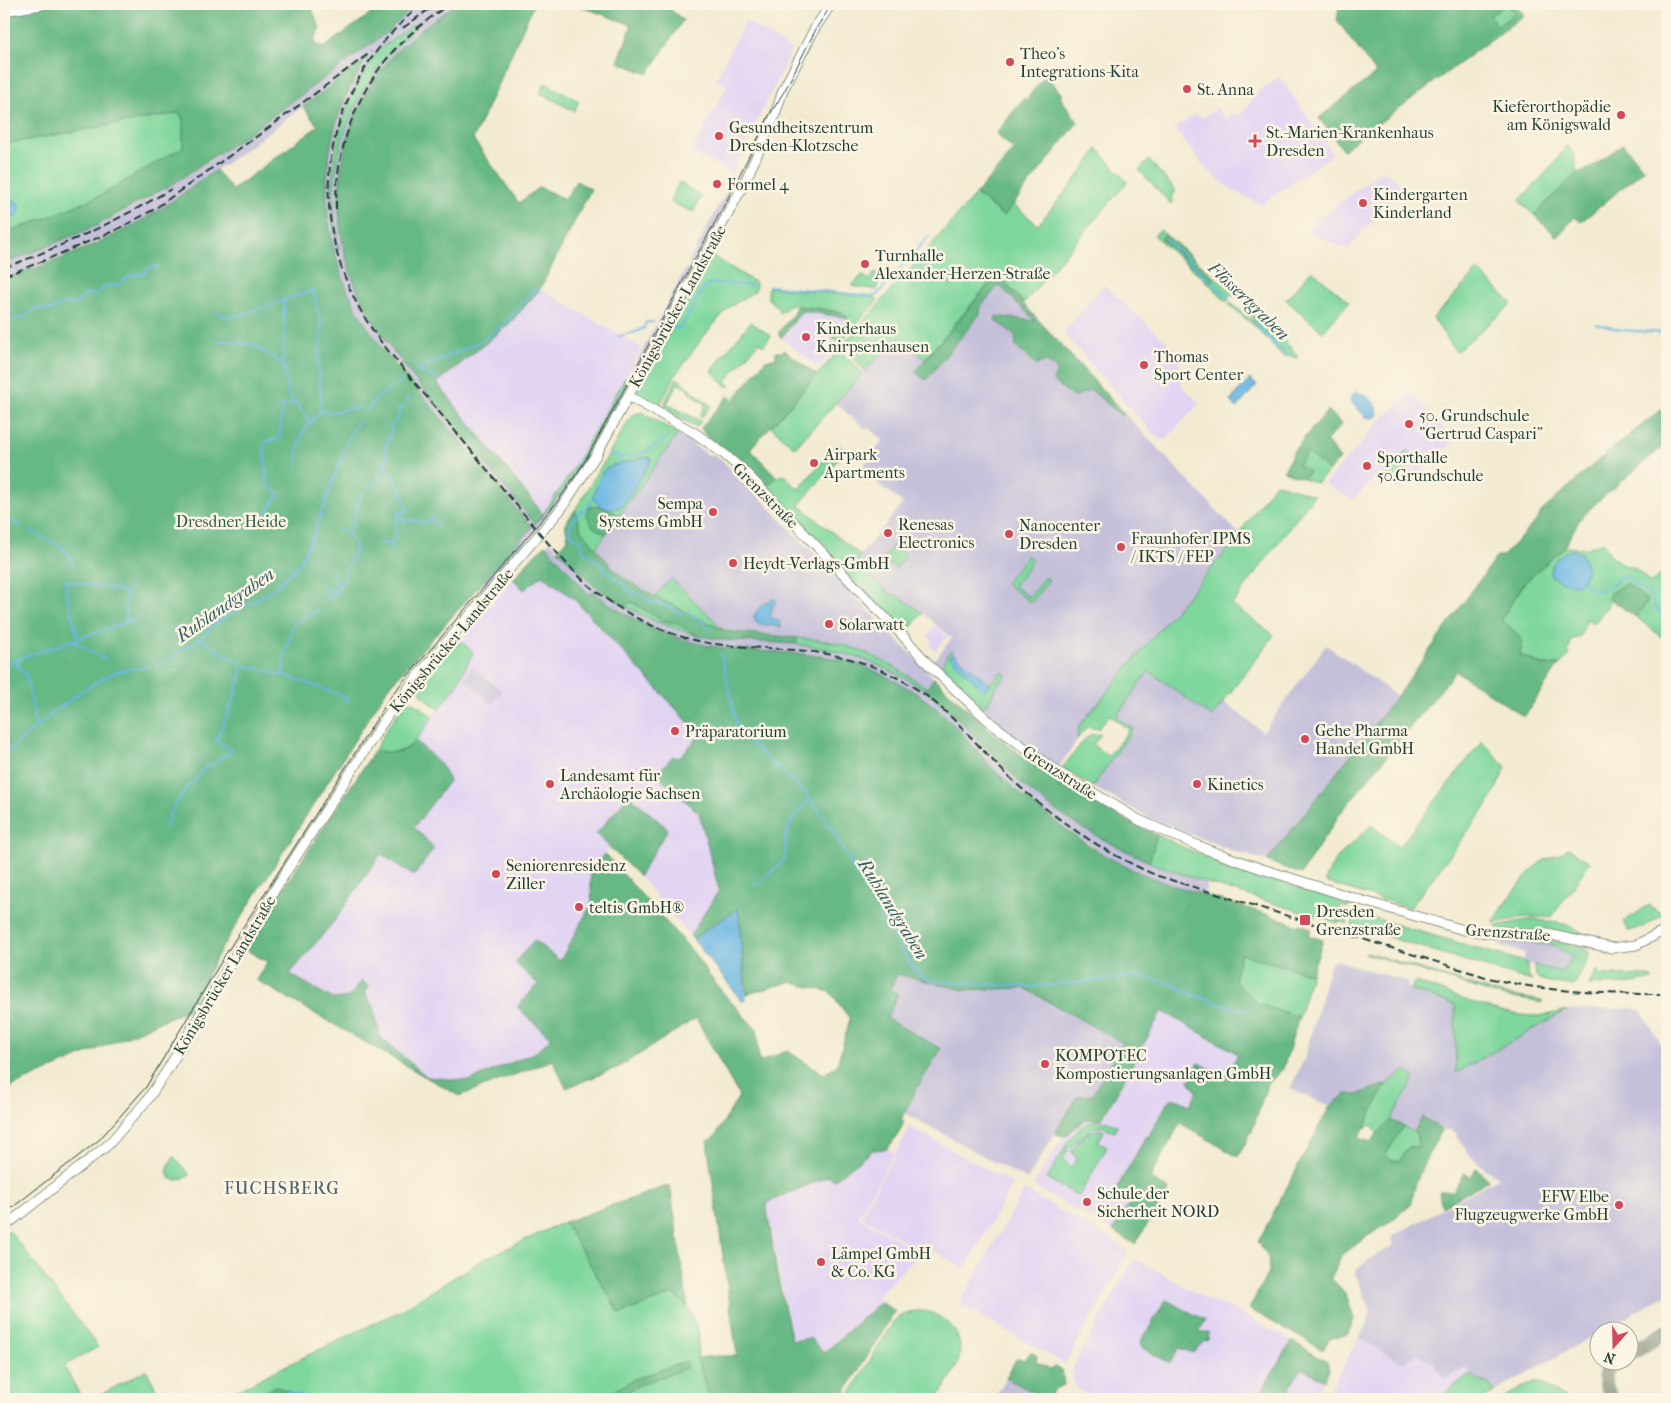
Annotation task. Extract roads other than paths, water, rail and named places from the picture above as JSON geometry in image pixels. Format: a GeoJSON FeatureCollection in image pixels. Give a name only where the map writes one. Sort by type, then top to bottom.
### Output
{"type":"FeatureCollection","features":[{"type":"Feature","properties":{"kind":"main road"},"geometry":{"type":"LineString","coordinates":[[4,11],[47,4]]}},
{"type":"Feature","properties":{"kind":"main road","name":"Königsbrücker Landstraße"},"geometry":{"type":"LineString","coordinates":[[4,1227],[108,1145],[148,1099],[277,886],[387,716],[420,673],[561,509],[596,455],[708,252],[743,186],[783,90],[815,28],[831,4]]}},
{"type":"Feature","properties":{"kind":"main road","name":"Grenzstraße"},"geometry":{"type":"LineString","coordinates":[[628,396],[694,433],[733,462],[766,493],[930,666],[982,714],[1022,747],[1091,793],[1159,830],[1259,868],[1373,904],[1473,932],[1547,934],[1568,937],[1602,947],[1621,948],[1636,945],[1667,929]]}},
{"type":"Feature","properties":{"kind":"water"},"geometry":{"type":"Polygon","coordinates":[[[11,200],[17,203],[20,209],[17,215],[11,218],[5,215],[2,209],[5,203],[11,200]]]}},
{"type":"Feature","properties":{"kind":"water"},"geometry":{"type":"Polygon","coordinates":[[[1250,379],[1257,385],[1237,408],[1230,401],[1250,379]]]}},
{"type":"Feature","properties":{"kind":"water"},"geometry":{"type":"Polygon","coordinates":[[[1355,392],[1363,394],[1374,403],[1377,416],[1372,418],[1366,417],[1351,402],[1350,398],[1355,392]]]}},
{"type":"Feature","properties":{"kind":"water"},"geometry":{"type":"Polygon","coordinates":[[[646,457],[651,458],[650,463],[623,505],[610,509],[598,504],[593,496],[604,470],[617,464],[646,457]]]}},
{"type":"Feature","properties":{"kind":"water"},"geometry":{"type":"Polygon","coordinates":[[[1573,550],[1582,554],[1587,569],[1583,581],[1575,586],[1551,576],[1552,567],[1557,559],[1564,553],[1573,550]]]}},
{"type":"Feature","properties":{"kind":"water"},"geometry":{"type":"Polygon","coordinates":[[[775,599],[777,601],[770,615],[780,622],[781,627],[758,624],[754,616],[760,607],[775,599]]]}},
{"type":"Feature","properties":{"kind":"water"},"geometry":{"type":"Polygon","coordinates":[[[953,653],[990,684],[984,691],[950,657],[953,653]]]}},
{"type":"Feature","properties":{"kind":"water"},"geometry":{"type":"Polygon","coordinates":[[[738,909],[746,1000],[742,1001],[693,939],[738,909]]]}},
{"type":"Feature","properties":{"kind":"waterway","name":"Flössertgraben"},"geometry":{"type":"LineString","coordinates":[[769,286],[874,296],[877,295],[929,236]]}},
{"type":"Feature","properties":{"kind":"waterway","name":"Flössertgraben"},"geometry":{"type":"LineString","coordinates":[[1166,240],[1229,298]]}},
{"type":"Feature","properties":{"kind":"waterway"},"geometry":{"type":"LineString","coordinates":[[14,320],[27,316],[36,308],[52,310],[64,304],[74,304],[88,293],[97,295],[106,285],[118,285],[132,275],[144,274],[148,267],[159,267]]}},
{"type":"Feature","properties":{"kind":"waterway","name":"Flössertgraben"},"geometry":{"type":"LineString","coordinates":[[674,328],[678,329],[681,327],[705,286],[713,283],[752,285]]}},
{"type":"Feature","properties":{"kind":"waterway","name":"Flössertgraben"},"geometry":{"type":"LineString","coordinates":[[417,370],[486,339],[508,320],[533,291],[538,289]]}},
{"type":"Feature","properties":{"kind":"waterway"},"geometry":{"type":"LineString","coordinates":[[216,313],[227,317],[245,314],[313,290],[322,328],[318,370],[321,399],[320,412],[360,408]]}},
{"type":"Feature","properties":{"kind":"waterway"},"geometry":{"type":"LineString","coordinates":[[284,301],[283,361],[288,393],[311,423]]}},
{"type":"Feature","properties":{"kind":"waterway","name":"Flössertgraben"},"geometry":{"type":"LineString","coordinates":[[619,336],[636,332],[644,328],[646,322],[653,322]]}},
{"type":"Feature","properties":{"kind":"waterway","name":"Flössertgraben"},"geometry":{"type":"LineString","coordinates":[[1256,324],[1287,356]]}},
{"type":"Feature","properties":{"kind":"waterway"},"geometry":{"type":"LineString","coordinates":[[1597,324],[1622,330],[1662,333]]}},
{"type":"Feature","properties":{"kind":"waterway"},"geometry":{"type":"LineString","coordinates":[[4,335],[9,325]]}},
{"type":"Feature","properties":{"kind":"waterway"},"geometry":{"type":"LineString","coordinates":[[216,341],[252,345],[266,352],[282,364]]}},
{"type":"Feature","properties":{"kind":"waterway"},"geometry":{"type":"LineString","coordinates":[[4,355],[9,353]]}},
{"type":"Feature","properties":{"kind":"waterway","name":"Ruhlandgraben"},"geometry":{"type":"LineString","coordinates":[[415,372],[417,370],[440,379]]}},
{"type":"Feature","properties":{"kind":"waterway","name":"Ruhlandgraben"},"geometry":{"type":"LineString","coordinates":[[395,386],[403,381]]}},
{"type":"Feature","properties":{"kind":"waterway","name":"Ruhlandgraben"},"geometry":{"type":"LineString","coordinates":[[365,412],[378,397],[390,389]]}},
{"type":"Feature","properties":{"kind":"waterway"},"geometry":{"type":"LineString","coordinates":[[407,401],[410,398]]}},
{"type":"Feature","properties":{"kind":"waterway"},"geometry":{"type":"LineString","coordinates":[[265,517],[279,493],[267,484],[264,443],[280,437],[282,405],[296,405]]}},
{"type":"Feature","properties":{"kind":"waterway"},"geometry":{"type":"LineString","coordinates":[[367,488],[380,479],[380,469],[386,465],[385,460],[388,454],[385,445],[391,436],[391,425],[398,418],[398,409],[406,407]]}},
{"type":"Feature","properties":{"kind":"waterway"},"geometry":{"type":"LineString","coordinates":[[297,466],[302,436],[320,412]]}},
{"type":"Feature","properties":{"kind":"waterway","name":"Ruhlandgraben"},"geometry":{"type":"LineString","coordinates":[[156,666],[194,644],[220,620],[273,590],[299,564],[313,536],[349,437],[360,420]]}},
{"type":"Feature","properties":{"kind":"waterway"},"geometry":{"type":"LineString","coordinates":[[622,456],[640,454],[667,438]]}},
{"type":"Feature","properties":{"kind":"waterway","name":"Ruhlandgraben"},"geometry":{"type":"LineString","coordinates":[[610,455],[621,456],[620,466]]}},
{"type":"Feature","properties":{"kind":"waterway"},"geometry":{"type":"LineString","coordinates":[[385,466],[389,474],[394,476],[409,509],[405,512],[400,512],[395,524],[396,535],[391,544],[390,552]]}},
{"type":"Feature","properties":{"kind":"waterway"},"geometry":{"type":"LineString","coordinates":[[323,603],[327,597],[332,597],[344,581],[346,570],[356,551],[352,538],[347,533],[352,527],[362,493]]}},
{"type":"Feature","properties":{"kind":"waterway","name":"Ruhlandgraben"},"geometry":{"type":"LineString","coordinates":[[594,499],[586,509],[578,514],[569,527],[569,532],[581,542],[584,552],[602,565],[607,573],[623,583],[632,593],[680,613],[687,612],[705,623],[710,630]]}},
{"type":"Feature","properties":{"kind":"waterway"},"geometry":{"type":"LineString","coordinates":[[399,515],[405,521],[415,520],[424,523],[432,518],[438,526]]}},
{"type":"Feature","properties":{"kind":"waterway"},"geometry":{"type":"LineString","coordinates":[[4,524],[7,519],[20,526]]}},
{"type":"Feature","properties":{"kind":"waterway"},"geometry":{"type":"LineString","coordinates":[[339,529],[346,533]]}},
{"type":"Feature","properties":{"kind":"waterway"},"geometry":{"type":"LineString","coordinates":[[30,531],[62,548],[67,553],[73,566]]}},
{"type":"Feature","properties":{"kind":"waterway"},"geometry":{"type":"LineString","coordinates":[[378,546],[384,543],[391,544]]}},
{"type":"Feature","properties":{"kind":"waterway"},"geometry":{"type":"LineString","coordinates":[[333,572],[334,583],[340,585]]}},
{"type":"Feature","properties":{"kind":"waterway","name":"Flössertgraben"},"geometry":{"type":"LineString","coordinates":[[1583,581],[1590,588],[1598,591],[1607,588],[1622,577],[1629,578],[1638,587],[1650,594],[1657,610],[1667,622]]}},
{"type":"Feature","properties":{"kind":"waterway"},"geometry":{"type":"LineString","coordinates":[[78,638],[65,580],[122,591],[128,596]]}},
{"type":"Feature","properties":{"kind":"waterway"},"geometry":{"type":"LineString","coordinates":[[126,623],[125,602],[130,584]]}},
{"type":"Feature","properties":{"kind":"waterway"},"geometry":{"type":"LineString","coordinates":[[321,585],[329,591],[336,589]]}},
{"type":"Feature","properties":{"kind":"waterway"},"geometry":{"type":"LineString","coordinates":[[283,674],[284,654],[294,624],[319,610]]}},
{"type":"Feature","properties":{"kind":"waterway"},"geometry":{"type":"LineString","coordinates":[[4,665],[139,618]]}},
{"type":"Feature","properties":{"kind":"waterway"},"geometry":{"type":"LineString","coordinates":[[199,639],[243,665],[283,675],[341,695],[349,702]]}},
{"type":"Feature","properties":{"kind":"waterway"},"geometry":{"type":"LineString","coordinates":[[72,640],[104,659]]}},
{"type":"Feature","properties":{"kind":"waterway","name":"Ruhlandgraben"},"geometry":{"type":"LineString","coordinates":[[721,653],[737,726],[745,738],[810,798],[826,820],[909,963],[919,974],[930,981],[1033,987],[1139,976],[1169,983],[1196,996],[1233,1008],[1248,1010]]}},
{"type":"Feature","properties":{"kind":"waterway"},"geometry":{"type":"LineString","coordinates":[[18,659],[18,666],[26,674],[36,727]]}},
{"type":"Feature","properties":{"kind":"waterway"},"geometry":{"type":"LineString","coordinates":[[165,828],[175,803],[180,799],[188,786],[194,782],[205,767],[216,763],[223,755],[229,754],[232,750],[216,741],[235,694],[243,665]]}},
{"type":"Feature","properties":{"kind":"waterway","name":"Ruhlandgraben"},"geometry":{"type":"LineString","coordinates":[[4,754],[60,707],[92,685],[107,676],[121,671],[149,667]]}},
{"type":"Feature","properties":{"kind":"waterway"},"geometry":{"type":"LineString","coordinates":[[753,885],[759,883],[784,861],[786,836],[790,824],[810,798]]}},
{"type":"Feature","properties":{"kind":"waterway"},"geometry":{"type":"LineString","coordinates":[[265,1399],[284,1393],[299,1394],[312,1399]]}},
{"type":"Feature","properties":{"kind":"tram line"},"geometry":{"type":"LineString","coordinates":[[4,1214],[99,1140],[146,1087],[227,952],[394,692],[558,501],[583,464],[608,419],[726,202],[769,116],[785,90],[817,27],[832,4]]}},
{"type":"Feature","properties":{"kind":"railway"},"geometry":{"type":"LineString","coordinates":[[422,4],[386,39],[359,78],[340,120],[330,164],[329,209],[337,254],[355,299],[381,342],[548,543],[579,576],[599,593],[631,615],[667,632],[685,638],[723,645],[832,655],[874,667],[896,677],[913,686],[941,708],[1003,771],[1056,817],[1116,856],[1158,876],[1510,983],[1574,991],[1660,994]]}},
{"type":"Feature","properties":{"kind":"railway"},"geometry":{"type":"LineString","coordinates":[[403,28],[436,4]]}},
{"type":"Feature","properties":{"kind":"railway"},"geometry":{"type":"LineString","coordinates":[[336,209],[339,165],[344,144],[359,103],[370,83],[396,48],[422,24],[449,4]]}},
{"type":"Feature","properties":{"kind":"railway"},"geometry":{"type":"LineString","coordinates":[[4,276],[116,230],[153,210],[371,52]]}},
{"type":"Feature","properties":{"kind":"railway"},"geometry":{"type":"LineString","coordinates":[[4,268],[89,232],[131,212],[171,189]]}},
{"type":"Feature","properties":{"kind":"place","name":"Theo's Integrations-Kita"},"geometry":{"type":"Point","coordinates":[1010,62]}},
{"type":"Feature","properties":{"kind":"place","name":"St. Anna"},"geometry":{"type":"Point","coordinates":[1187,89]}},
{"type":"Feature","properties":{"kind":"place","name":"Kieferorthopädie am Königswald"},"geometry":{"type":"Point","coordinates":[1621,115]}},
{"type":"Feature","properties":{"kind":"place","name":"Gesundheitszentrum Dresden-Klotzsche"},"geometry":{"type":"Point","coordinates":[719,136]}},
{"type":"Feature","properties":{"kind":"place","name":"St.-Marien-Krankenhaus Dresden"},"geometry":{"type":"Point","coordinates":[1255,141]}},
{"type":"Feature","properties":{"kind":"place","name":"Formel 4"},"geometry":{"type":"Point","coordinates":[717,184]}},
{"type":"Feature","properties":{"kind":"place","name":"Kindergarten Kinderland"},"geometry":{"type":"Point","coordinates":[1363,203]}},
{"type":"Feature","properties":{"kind":"place","name":"Turnhalle Alexander-Herzen-Straße"},"geometry":{"type":"Point","coordinates":[865,264]}},
{"type":"Feature","properties":{"kind":"place","name":"Kinderhaus Knirpsenhausen"},"geometry":{"type":"Point","coordinates":[806,337]}},
{"type":"Feature","properties":{"kind":"place","name":"Thomas Sport Center"},"geometry":{"type":"Point","coordinates":[1144,365]}},
{"type":"Feature","properties":{"kind":"place","name":"50. Grundschule \"Gertrud Caspari\""},"geometry":{"type":"Point","coordinates":[1409,424]}},
{"type":"Feature","properties":{"kind":"place","name":"Airpark Apartments"},"geometry":{"type":"Point","coordinates":[814,463]}},
{"type":"Feature","properties":{"kind":"place","name":"Sporthalle 50.Grundschule"},"geometry":{"type":"Point","coordinates":[1367,466]}},
{"type":"Feature","properties":{"kind":"place","name":"Sempa Systems GmbH"},"geometry":{"type":"Point","coordinates":[713,512]}},
{"type":"Feature","properties":{"kind":"place","name":"Renesas Electronics"},"geometry":{"type":"Point","coordinates":[888,533]}},
{"type":"Feature","properties":{"kind":"place","name":"Nanocenter Dresden"},"geometry":{"type":"Point","coordinates":[1009,534]}},
{"type":"Feature","properties":{"kind":"place","name":"Fraunhofer IPMS / IKTS / FEP"},"geometry":{"type":"Point","coordinates":[1121,547]}},
{"type":"Feature","properties":{"kind":"place","name":"Heydt-Verlags-GmbH"},"geometry":{"type":"Point","coordinates":[733,563]}},
{"type":"Feature","properties":{"kind":"place","name":"Solarwatt"},"geometry":{"type":"Point","coordinates":[829,624]}},
{"type":"Feature","properties":{"kind":"place","name":"Präparatorium"},"geometry":{"type":"Point","coordinates":[675,731]}},
{"type":"Feature","properties":{"kind":"place","name":"Gehe Pharma Handel GmbH"},"geometry":{"type":"Point","coordinates":[1305,739]}},
{"type":"Feature","properties":{"kind":"place","name":"Landesamt für Archäologie Sachsen"},"geometry":{"type":"Point","coordinates":[550,784]}},
{"type":"Feature","properties":{"kind":"place","name":"Kinetics"},"geometry":{"type":"Point","coordinates":[1197,784]}},
{"type":"Feature","properties":{"kind":"place","name":"Seniorenresidenz Ziller"},"geometry":{"type":"Point","coordinates":[496,874]}},
{"type":"Feature","properties":{"kind":"place","name":"teltis GmbH®"},"geometry":{"type":"Point","coordinates":[579,907]}},
{"type":"Feature","properties":{"kind":"place","name":"Dresden Grenzstraße"},"geometry":{"type":"Point","coordinates":[1305,920]}},
{"type":"Feature","properties":{"kind":"place","name":"KOMPOTEC Kompostierungsanlagen GmbH"},"geometry":{"type":"Point","coordinates":[1045,1064]}},
{"type":"Feature","properties":{"kind":"place","name":"Schule der Sicherheit NORD"},"geometry":{"type":"Point","coordinates":[1087,1202]}},
{"type":"Feature","properties":{"kind":"place","name":"EFW Elbe Flugzeugwerke GmbH"},"geometry":{"type":"Point","coordinates":[1619,1205]}},
{"type":"Feature","properties":{"kind":"place","name":"Lämpel GmbH & Co. KG"},"geometry":{"type":"Point","coordinates":[821,1262]}},
{"type":"Feature","properties":{"kind":"district","name":"FUCHSBERG"},"geometry":{"type":"Point","coordinates":[282,1188]}},
{"type":"Feature","properties":{"kind":"park label","name":"Dresdner Heide"},"geometry":{"type":"Point","coordinates":[231,521]}}]}
